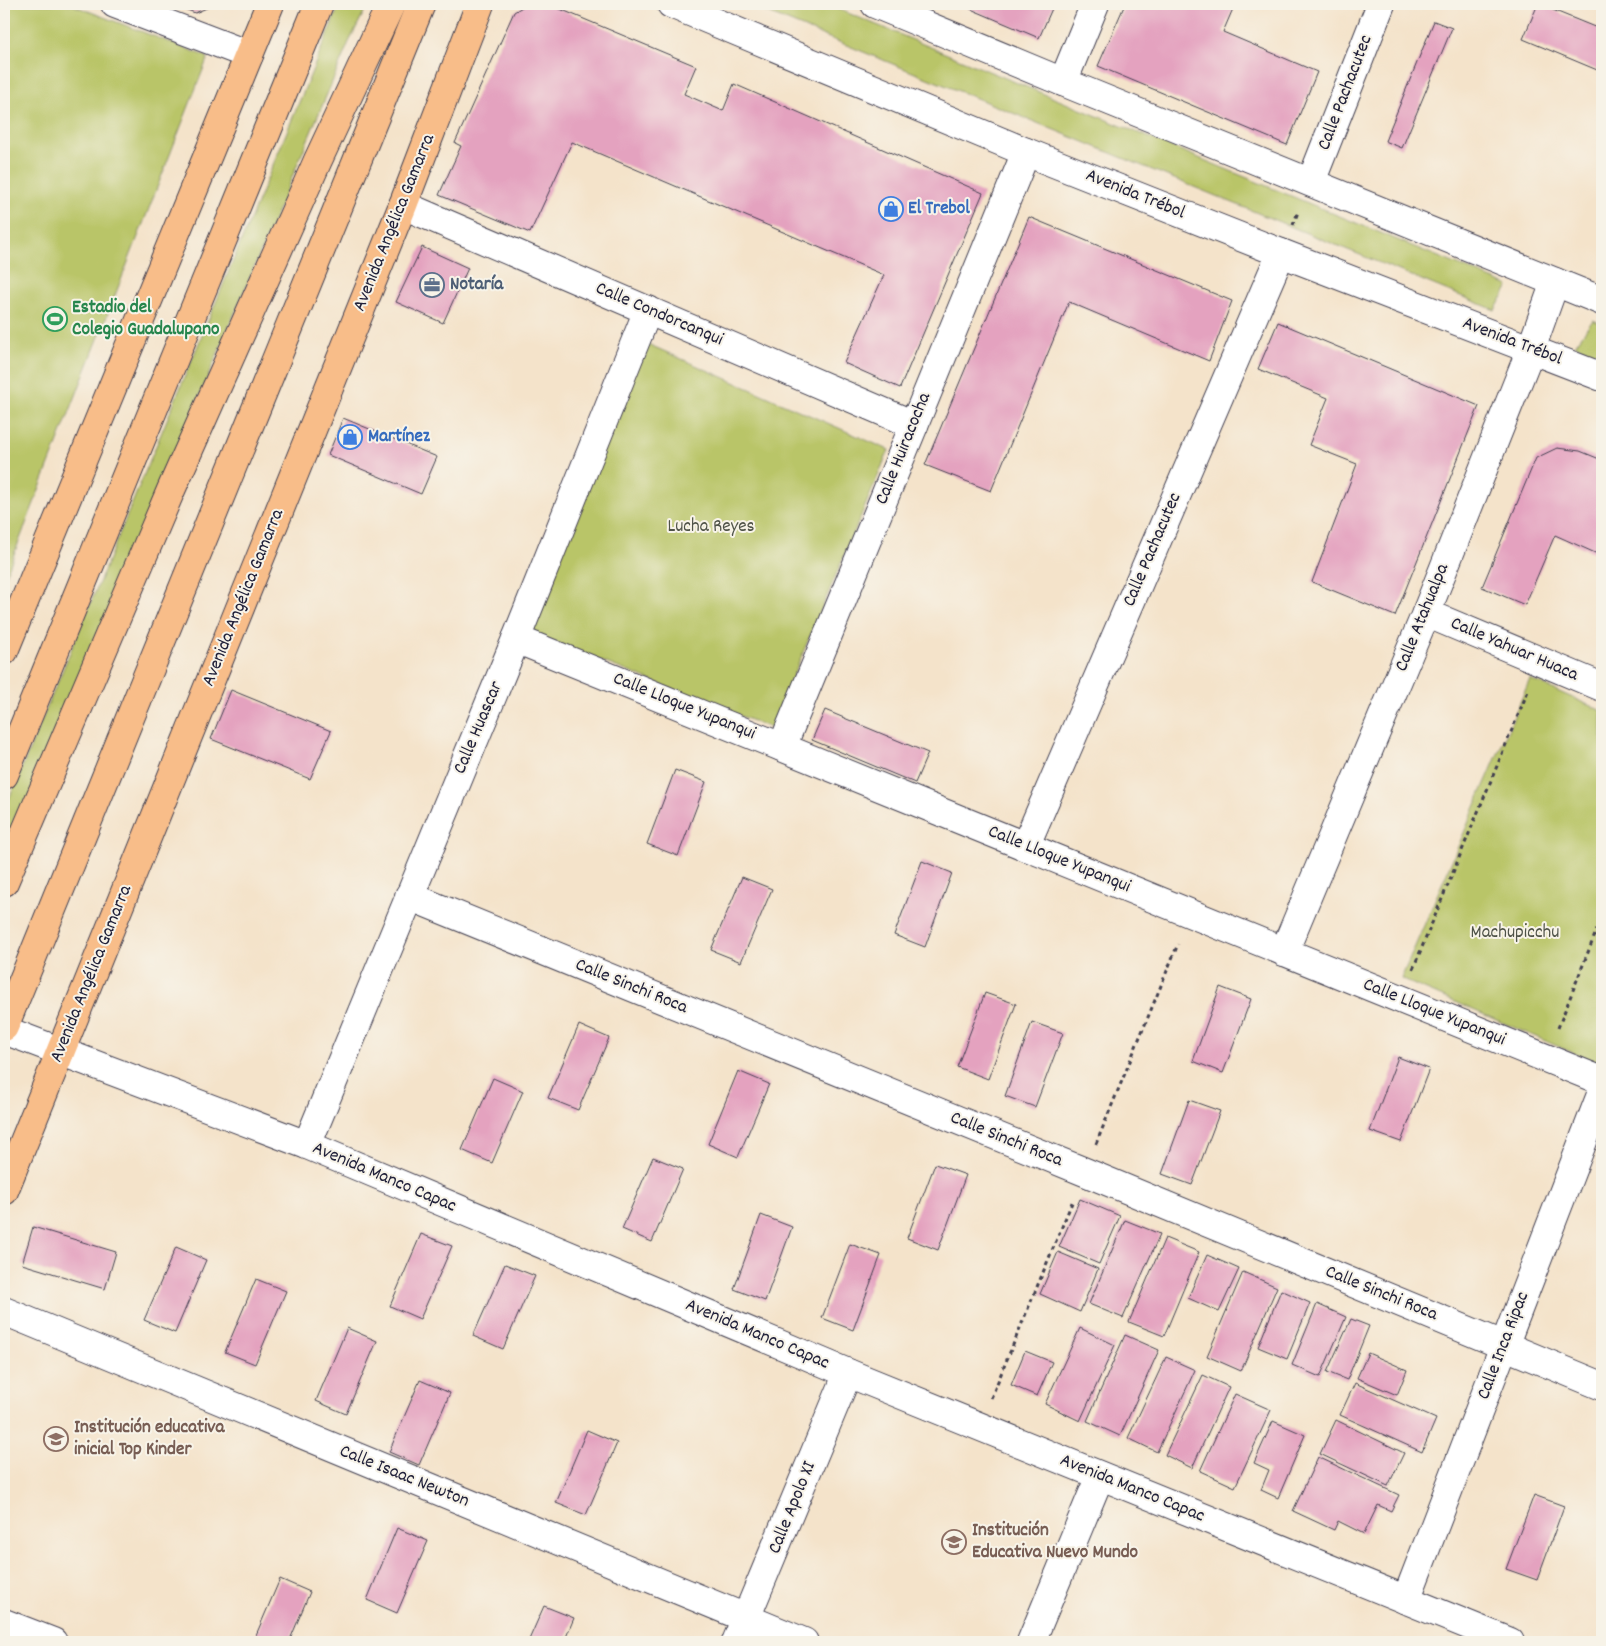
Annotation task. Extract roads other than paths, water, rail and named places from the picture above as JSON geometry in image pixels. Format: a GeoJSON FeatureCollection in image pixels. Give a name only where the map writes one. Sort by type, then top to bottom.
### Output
{"type":"FeatureCollection","features":[{"type":"Feature","properties":{"kind":"main road"},"geometry":{"type":"LineString","coordinates":[[4,651],[270,4]]}},
{"type":"Feature","properties":{"kind":"main road"},"geometry":{"type":"LineString","coordinates":[[4,775],[319,4]]}},
{"type":"Feature","properties":{"kind":"main road"},"geometry":{"type":"LineString","coordinates":[[4,882],[171,490],[318,160],[391,4]]}},
{"type":"Feature","properties":{"kind":"main road"},"geometry":{"type":"LineString","coordinates":[[4,1028],[421,4]]}},
{"type":"Feature","properties":{"kind":"main road","name":"Avenida Angélica Gamarra"},"geometry":{"type":"LineString","coordinates":[[4,1192],[403,206],[480,4]]}},
{"type":"Feature","properties":{"kind":"street"},"geometry":{"type":"LineString","coordinates":[[115,4],[249,55]]}},
{"type":"Feature","properties":{"kind":"street","name":"Avenida Trébol"},"geometry":{"type":"LineString","coordinates":[[671,4],[1026,152],[1602,377]]}},
{"type":"Feature","properties":{"kind":"street"},"geometry":{"type":"LineString","coordinates":[[876,4],[1602,301]]}},
{"type":"Feature","properties":{"kind":"street"},"geometry":{"type":"LineString","coordinates":[[1063,82],[1094,4]]}},
{"type":"Feature","properties":{"kind":"street","name":"Calle Pachacutec"},"geometry":{"type":"LineString","coordinates":[[1311,182],[1381,4]]}},
{"type":"Feature","properties":{"kind":"street","name":"Calle Huiracocha"},"geometry":{"type":"LineString","coordinates":[[782,747],[1026,152]]}},
{"type":"Feature","properties":{"kind":"street","name":"Calle Condorcanqui"},"geometry":{"type":"LineString","coordinates":[[403,206],[914,424]]}},
{"type":"Feature","properties":{"kind":"street","name":"Calle Pachacutec"},"geometry":{"type":"LineString","coordinates":[[1025,847],[1281,253]]}},
{"type":"Feature","properties":{"kind":"street","name":"Calle Atahualpa"},"geometry":{"type":"LineString","coordinates":[[1284,952],[1426,613],[1531,348],[1554,282]]}},
{"type":"Feature","properties":{"kind":"street","name":"Calle Huascar"},"geometry":{"type":"LineString","coordinates":[[307,1145],[516,639],[648,310]]}},
{"type":"Feature","properties":{"kind":"street","name":"Calle Yahuar Huaca"},"geometry":{"type":"LineString","coordinates":[[1426,613],[1602,687]]}},
{"type":"Feature","properties":{"kind":"street","name":"Calle Lloque Yupanqui"},"geometry":{"type":"LineString","coordinates":[[516,639],[1602,1081]]}},
{"type":"Feature","properties":{"kind":"street","name":"Calle Sinchi Roca"},"geometry":{"type":"LineString","coordinates":[[409,896],[1085,1172],[1602,1386]]}},
{"type":"Feature","properties":{"kind":"street","name":"Avenida Manco Capac"},"geometry":{"type":"LineString","coordinates":[[4,1028],[60,1052],[307,1145],[848,1373],[1510,1642]]}},
{"type":"Feature","properties":{"kind":"street","name":"Calle Inca Ripac"},"geometry":{"type":"LineString","coordinates":[[1406,1600],[1602,1092]]}},
{"type":"Feature","properties":{"kind":"street","name":"Calle Isaac Newton"},"geometry":{"type":"LineString","coordinates":[[4,1312],[741,1630],[804,1642]]}},
{"type":"Feature","properties":{"kind":"street","name":"Calle Apolo XI"},"geometry":{"type":"LineString","coordinates":[[741,1630],[848,1373]]}},
{"type":"Feature","properties":{"kind":"street"},"geometry":{"type":"LineString","coordinates":[[1031,1642],[1100,1476]]}},
{"type":"Feature","properties":{"kind":"street"},"geometry":{"type":"LineString","coordinates":[[4,1623],[53,1642]]}},
{"type":"Feature","properties":{"kind":"place","name":"El Trebol"},"geometry":{"type":"Point","coordinates":[891,209]}},
{"type":"Feature","properties":{"kind":"place","name":"Notaría"},"geometry":{"type":"Point","coordinates":[432,285]}},
{"type":"Feature","properties":{"kind":"place","name":"Estadio del Colegio Guadalupano"},"geometry":{"type":"Point","coordinates":[55,319]}},
{"type":"Feature","properties":{"kind":"place","name":"Martínez"},"geometry":{"type":"Point","coordinates":[350,437]}},
{"type":"Feature","properties":{"kind":"place","name":"Institución educativa inicial Top Kinder"},"geometry":{"type":"Point","coordinates":[56,1439]}},
{"type":"Feature","properties":{"kind":"place","name":"Institución Educativa Nuevo Mundo"},"geometry":{"type":"Point","coordinates":[954,1542]}},
{"type":"Feature","properties":{"kind":"park label","name":"Lucha Reyes"},"geometry":{"type":"Point","coordinates":[711,527]}},
{"type":"Feature","properties":{"kind":"park label","name":"Machupicchu"},"geometry":{"type":"Point","coordinates":[1515,933]}}]}
